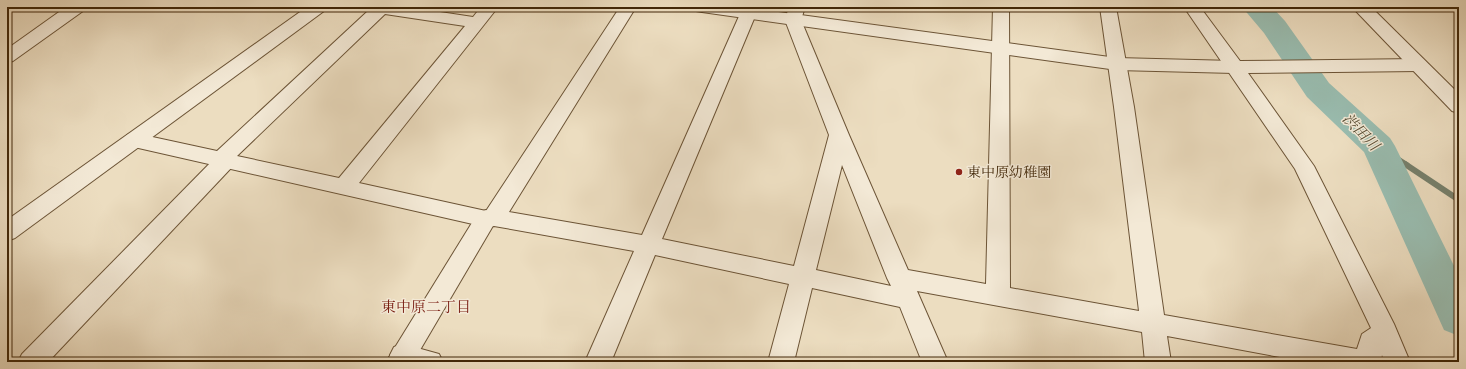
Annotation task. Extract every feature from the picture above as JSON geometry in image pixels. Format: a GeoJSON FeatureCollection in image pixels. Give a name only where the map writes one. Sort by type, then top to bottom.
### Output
{"type":"FeatureCollection","features":[{"type":"Feature","properties":{"kind":"street"},"geometry":{"type":"LineString","coordinates":[[7,57],[77,7]]}},
{"type":"Feature","properties":{"kind":"street"},"geometry":{"type":"LineString","coordinates":[[7,232],[318,7]]}},
{"type":"Feature","properties":{"kind":"street"},"geometry":{"type":"LineString","coordinates":[[31,362],[222,160],[378,7],[477,23]]}},
{"type":"Feature","properties":{"kind":"street"},"geometry":{"type":"LineString","coordinates":[[344,187],[490,7]]}},
{"type":"Feature","properties":{"kind":"street"},"geometry":{"type":"LineString","coordinates":[[430,362],[401,359],[628,7]]}},
{"type":"Feature","properties":{"kind":"street"},"geometry":{"type":"LineString","coordinates":[[702,7],[748,14],[795,13],[1001,47],[1117,64],[1234,67],[1419,65]]}},
{"type":"Feature","properties":{"kind":"street"},"geometry":{"type":"LineString","coordinates":[[998,296],[1001,7]]}},
{"type":"Feature","properties":{"kind":"street"},"geometry":{"type":"LineString","coordinates":[[1108,7],[1124,107],[1158,362]]}},
{"type":"Feature","properties":{"kind":"street"},"geometry":{"type":"LineString","coordinates":[[1192,7],[1304,166],[1385,331],[1397,362]]}},
{"type":"Feature","properties":{"kind":"street"},"geometry":{"type":"LineString","coordinates":[[1361,7],[1459,106]]}},
{"type":"Feature","properties":{"kind":"street"},"geometry":{"type":"LineString","coordinates":[[795,13],[815,72],[839,135],[935,362]]}},
{"type":"Feature","properties":{"kind":"street"},"geometry":{"type":"LineString","coordinates":[[598,362],[748,14]]}},
{"type":"Feature","properties":{"kind":"street"},"geometry":{"type":"LineString","coordinates":[[780,362],[839,135]]}},
{"type":"Feature","properties":{"kind":"street"},"geometry":{"type":"LineString","coordinates":[[134,140],[490,219],[648,245],[802,277],[904,289],[998,296],[1368,362],[1371,342],[1385,331]]}},
{"type":"Feature","properties":{"kind":"green space"},"geometry":{"type":"Polygon","coordinates":[[[714,7],[789,7],[787,14],[714,7]]]}},
{"type":"Feature","properties":{"kind":"waterway","name":"渋田川"},"geometry":{"type":"LineString","coordinates":[[1256,7],[1275,27],[1318,90],[1378,146],[1459,318]]}},
{"type":"Feature","properties":{"kind":"waterway"},"geometry":{"type":"LineString","coordinates":[[1378,146],[1407,165]]}},
{"type":"Feature","properties":{"kind":"waterway"},"geometry":{"type":"LineString","coordinates":[[1405,164],[1459,200]]}},
{"type":"Feature","properties":{"kind":"place","name":"東中原幼稚園"},"geometry":{"type":"Point","coordinates":[959,172]}},
{"type":"Feature","properties":{"kind":"district","name":"東中原二丁目"},"geometry":{"type":"Point","coordinates":[426,307]}}]}
